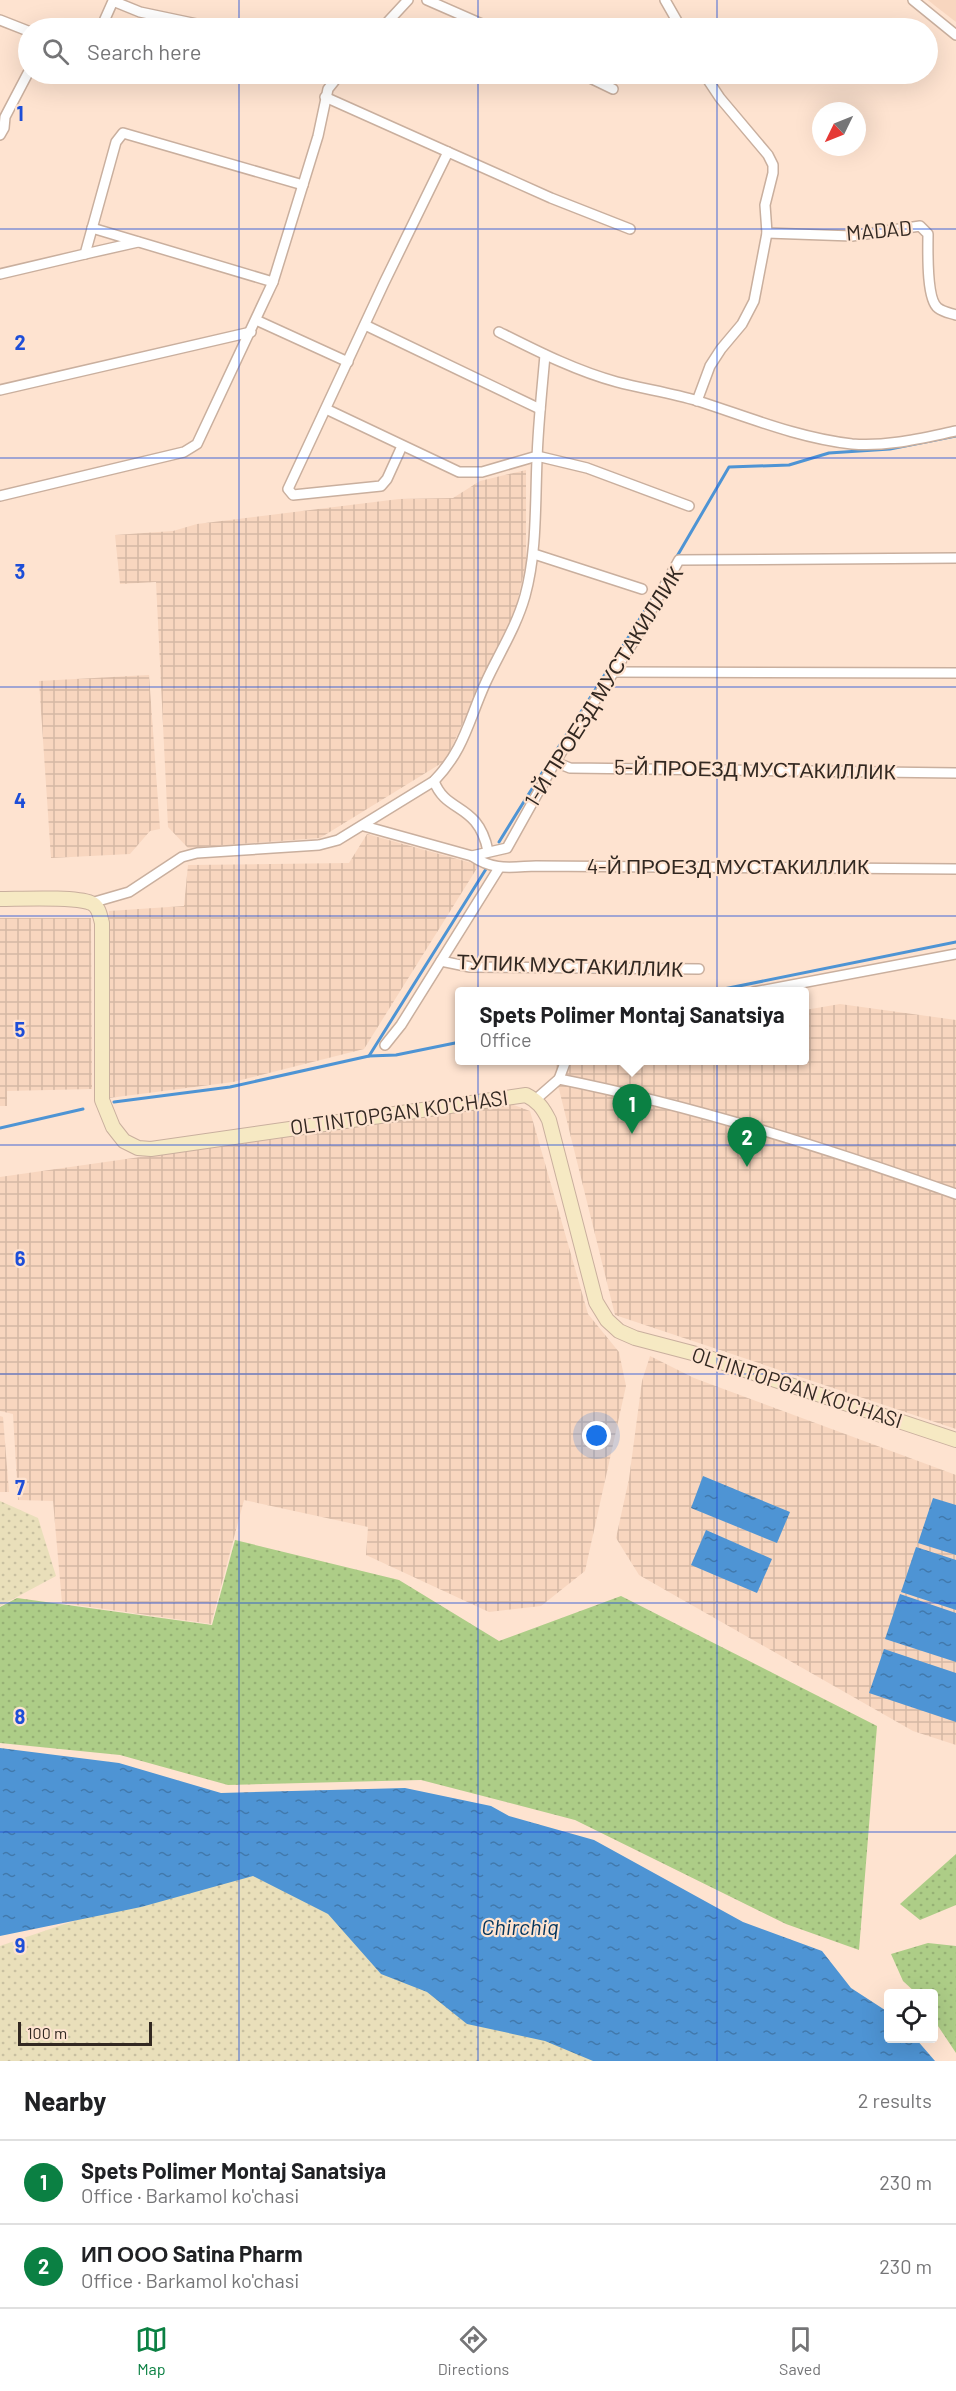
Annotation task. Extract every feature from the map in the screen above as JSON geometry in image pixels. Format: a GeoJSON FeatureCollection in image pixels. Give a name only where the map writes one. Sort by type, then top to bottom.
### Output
{"type":"FeatureCollection","features":[{"type":"Feature","properties":{"kind":"street"},"geometry":{"type":"LineString","coordinates":[[391,18],[408,0]]}},
{"type":"Feature","properties":{"kind":"street"},"geometry":{"type":"LineString","coordinates":[[427,0],[468,18]]}},
{"type":"Feature","properties":{"kind":"street"},"geometry":{"type":"LineString","coordinates":[[665,0],[675,18]]}},
{"type":"Feature","properties":{"kind":"street"},"geometry":{"type":"LineString","coordinates":[[913,0],[935,18]]}},
{"type":"Feature","properties":{"kind":"street"},"geometry":{"type":"LineString","coordinates":[[105,18],[113,1],[140,12],[168,18]]}},
{"type":"Feature","properties":{"kind":"street"},"geometry":{"type":"LineString","coordinates":[[0,20],[18,27]]}},
{"type":"Feature","properties":{"kind":"street"},"geometry":{"type":"LineString","coordinates":[[938,20],[956,35]]}},
{"type":"Feature","properties":{"kind":"street"},"geometry":{"type":"LineString","coordinates":[[0,135],[4,128],[5,117],[22,84]]}},
{"type":"Feature","properties":{"kind":"street"},"geometry":{"type":"LineString","coordinates":[[0,496],[191,449],[201,436],[273,282],[318,136],[325,97],[332,84]]}},
{"type":"Feature","properties":{"kind":"street"},"geometry":{"type":"LineString","coordinates":[[603,84],[613,89]]}},
{"type":"Feature","properties":{"kind":"street"},"geometry":{"type":"LineString","coordinates":[[696,401],[706,375],[721,349],[750,313],[758,288],[767,232],[765,205],[773,165],[768,155],[711,84]]}},
{"type":"Feature","properties":{"kind":"street"},"geometry":{"type":"LineString","coordinates":[[325,97],[551,198],[630,229]]}},
{"type":"Feature","properties":{"kind":"street"},"geometry":{"type":"LineString","coordinates":[[85,254],[116,142],[123,133],[303,185]]}},
{"type":"Feature","properties":{"kind":"street"},"geometry":{"type":"LineString","coordinates":[[402,446],[387,479],[381,486],[293,495],[288,489],[448,152]]}},
{"type":"Feature","properties":{"kind":"street","name":"MADAD"},"geometry":{"type":"LineString","coordinates":[[767,232],[852,236],[920,226],[928,234],[929,273],[934,304],[956,315]]}},
{"type":"Feature","properties":{"kind":"street"},"geometry":{"type":"LineString","coordinates":[[92,228],[273,282]]}},
{"type":"Feature","properties":{"kind":"street"},"geometry":{"type":"LineString","coordinates":[[0,274],[140,242]]}},
{"type":"Feature","properties":{"kind":"street"},"geometry":{"type":"LineString","coordinates":[[256,320],[348,362]]}},
{"type":"Feature","properties":{"kind":"street"},"geometry":{"type":"LineString","coordinates":[[365,324],[540,408]]}},
{"type":"Feature","properties":{"kind":"street"},"geometry":{"type":"LineString","coordinates":[[0,390],[251,332]]}},
{"type":"Feature","properties":{"kind":"street"},"geometry":{"type":"LineString","coordinates":[[499,332],[545,355],[618,382],[696,401],[747,419],[810,437],[852,444],[892,443],[956,431]]}},
{"type":"Feature","properties":{"kind":"street"},"geometry":{"type":"LineString","coordinates":[[0,899],[65,900],[91,903],[129,892],[182,857],[197,853],[319,845],[338,840],[434,781],[458,752],[485,683],[504,648],[524,598],[534,554],[537,456],[545,355]]}},
{"type":"Feature","properties":{"kind":"street"},"geometry":{"type":"LineString","coordinates":[[326,409],[459,472],[469,474],[482,472],[537,456],[587,468],[689,506]]}},
{"type":"Feature","properties":{"kind":"street"},"geometry":{"type":"LineString","coordinates":[[534,554],[642,589]]}},
{"type":"Feature","properties":{"kind":"street","name":"1-Й ПРОЕЗД МУСТАКИЛЛИК"},"geometry":{"type":"LineString","coordinates":[[507,848],[555,762],[634,640],[679,560],[956,558]]}},
{"type":"Feature","properties":{"kind":"street"},"geometry":{"type":"LineString","coordinates":[[612,672],[956,673]]}},
{"type":"Feature","properties":{"kind":"street","name":"5-Й ПРОЕЗД МУСТАКИЛЛИК"},"geometry":{"type":"LineString","coordinates":[[555,762],[570,768],[956,773]]}},
{"type":"Feature","properties":{"kind":"street"},"geometry":{"type":"LineString","coordinates":[[434,781],[442,797],[475,819],[483,830],[488,851]]}},
{"type":"Feature","properties":{"kind":"street"},"geometry":{"type":"LineString","coordinates":[[364,826],[472,856],[484,865],[504,868]]}},
{"type":"Feature","properties":{"kind":"street"},"geometry":{"type":"LineString","coordinates":[[385,1045],[401,1025],[504,868],[507,848],[472,856]]}},
{"type":"Feature","properties":{"kind":"street","name":"4-Й ПРОЕЗД МУСТАКИЛЛИК"},"geometry":{"type":"LineString","coordinates":[[504,868],[956,869]]}},
{"type":"Feature","properties":{"kind":"street","name":"OLTINTOPGAN KO'CHASI"},"geometry":{"type":"LineString","coordinates":[[91,903],[98,909],[102,923],[102,1100],[113,1127],[124,1141],[138,1148],[151,1149],[519,1095],[535,1100],[543,1108],[549,1120],[596,1302],[600,1311],[619,1331],[635,1338],[700,1355],[956,1440]]}},
{"type":"Feature","properties":{"kind":"street"},"geometry":{"type":"LineString","coordinates":[[781,987],[956,954]]}},
{"type":"Feature","properties":{"kind":"street","name":"ТУПИК МУСТАКИЛЛИК"},"geometry":{"type":"LineString","coordinates":[[441,961],[470,967],[699,969]]}},
{"type":"Feature","properties":{"kind":"street"},"geometry":{"type":"LineString","coordinates":[[535,1100],[559,1079],[564,1065]]}},
{"type":"Feature","properties":{"kind":"street"},"geometry":{"type":"LineString","coordinates":[[559,1079],[637,1094],[842,1154],[956,1194]]}},
{"type":"Feature","properties":{"kind":"shaded area"},"geometry":{"type":"Polygon","coordinates":[[[928,0],[956,0],[956,22],[934,5],[928,0]]]}},
{"type":"Feature","properties":{"kind":"shaded area"},"geometry":{"type":"Polygon","coordinates":[[[526,470],[526,563],[515,612],[445,761],[320,838],[188,848],[168,827],[156,582],[120,584],[115,535],[173,531],[197,524],[399,499],[453,498],[480,481],[526,470]]]}},
{"type":"Feature","properties":{"kind":"shaded area"},"geometry":{"type":"Polygon","coordinates":[[[149,675],[160,829],[150,831],[130,854],[51,858],[39,681],[149,675]]]}},
{"type":"Feature","properties":{"kind":"shaded area"},"geometry":{"type":"Polygon","coordinates":[[[367,834],[479,865],[364,1049],[233,1082],[109,1098],[109,911],[184,906],[188,865],[349,863],[367,834]]]}},
{"type":"Feature","properties":{"kind":"shaded area"},"geometry":{"type":"Polygon","coordinates":[[[0,918],[91,918],[92,1089],[7,1091],[7,1106],[0,1106],[0,918]]]}},
{"type":"Feature","properties":{"kind":"shaded area"},"geometry":{"type":"Polygon","coordinates":[[[840,1004],[956,1020],[956,1429],[615,1315],[556,1077],[556,1065],[809,1065],[809,1009],[840,1004]]]}},
{"type":"Feature","properties":{"kind":"shaded area"},"geometry":{"type":"Polygon","coordinates":[[[511,1104],[530,1111],[588,1314],[619,1352],[626,1386],[585,1571],[541,1606],[489,1612],[366,1555],[368,1527],[244,1500],[211,1624],[62,1603],[53,1501],[18,1500],[13,1414],[0,1411],[0,1177],[511,1104]]]}},
{"type":"Feature","properties":{"kind":"shaded area"},"geometry":{"type":"Polygon","coordinates":[[[650,1356],[694,1378],[956,1475],[956,1745],[913,1731],[639,1575],[616,1538],[629,1479],[642,1381],[650,1356]]]}},
{"type":"Feature","properties":{"kind":"shaded area"},"geometry":{"type":"Polygon","coordinates":[[[0,1416],[3,1417],[9,1492],[0,1492],[0,1416]]]}},
{"type":"Feature","properties":{"kind":"green space"},"geometry":{"type":"Polygon","coordinates":[[[235,1540],[399,1580],[499,1641],[621,1596],[877,1726],[859,1950],[786,1924],[575,1820],[421,1780],[228,1785],[120,1755],[0,1743],[0,1607],[17,1598],[212,1625],[235,1540]]]}},
{"type":"Feature","properties":{"kind":"green space"},"geometry":{"type":"Polygon","coordinates":[[[956,1854],[956,1905],[920,1920],[900,1904],[956,1854]]]}},
{"type":"Feature","properties":{"kind":"green space"},"geometry":{"type":"Polygon","coordinates":[[[928,1943],[956,1946],[956,2053],[938,2026],[938,1989],[912,1989],[903,1981],[891,1954],[928,1943]]]}},
{"type":"Feature","properties":{"kind":"sand"},"geometry":{"type":"Polygon","coordinates":[[[0,1501],[38,1518],[56,1576],[0,1606],[0,1501]]]}},
{"type":"Feature","properties":{"kind":"sand"},"geometry":{"type":"Polygon","coordinates":[[[262,1857],[804,2061],[0,2061],[0,1946],[262,1857]]]}},
{"type":"Feature","properties":{"kind":"water"},"geometry":{"type":"Polygon","coordinates":[[[703,1476],[790,1512],[777,1543],[691,1508],[703,1476]]]}},
{"type":"Feature","properties":{"kind":"water"},"geometry":{"type":"Polygon","coordinates":[[[933,1498],[956,1505],[956,1555],[918,1543],[933,1498]]]}},
{"type":"Feature","properties":{"kind":"water"},"geometry":{"type":"Polygon","coordinates":[[[706,1530],[772,1559],[757,1593],[691,1565],[706,1530]]]}},
{"type":"Feature","properties":{"kind":"water"},"geometry":{"type":"Polygon","coordinates":[[[916,1547],[956,1560],[956,1610],[901,1592],[916,1547]]]}},
{"type":"Feature","properties":{"kind":"water"},"geometry":{"type":"Polygon","coordinates":[[[900,1594],[956,1613],[956,1662],[885,1639],[900,1594]]]}},
{"type":"Feature","properties":{"kind":"water"},"geometry":{"type":"Polygon","coordinates":[[[884,1649],[956,1673],[956,1722],[869,1693],[884,1649]]]}},
{"type":"Feature","properties":{"kind":"water","name":"Chirchiq"},"geometry":{"type":"Polygon","coordinates":[[[0,1748],[119,1763],[221,1793],[405,1788],[491,1806],[509,1816],[594,1840],[743,1922],[822,1951],[851,1988],[884,2009],[884,2043],[919,2043],[935,2061],[593,2061],[545,2041],[467,2024],[427,1992],[381,1974],[328,1914],[253,1876],[141,1907],[0,1936],[0,1748]]]}},
{"type":"Feature","properties":{"kind":"waterway"},"geometry":{"type":"LineString","coordinates":[[676,558],[729,467],[789,465],[829,453],[890,449],[956,436]]}},
{"type":"Feature","properties":{"kind":"waterway"},"geometry":{"type":"LineString","coordinates":[[499,842],[665,577]]}},
{"type":"Feature","properties":{"kind":"waterway"},"geometry":{"type":"LineString","coordinates":[[369,1056],[486,869]]}},
{"type":"Feature","properties":{"kind":"waterway"},"geometry":{"type":"LineString","coordinates":[[734,987],[956,942]]}},
{"type":"Feature","properties":{"kind":"waterway"},"geometry":{"type":"LineString","coordinates":[[114,1102],[230,1087],[369,1056],[396,1055],[455,1043]]}},
{"type":"Feature","properties":{"kind":"waterway"},"geometry":{"type":"LineString","coordinates":[[0,1128],[83,1109]]}},
{"type":"Feature","properties":{"kind":"place","name":"Spets Polimer Montaj Sanatsiya"},"geometry":{"type":"Point","coordinates":[632,1134]}},
{"type":"Feature","properties":{"kind":"place","name":"ИП ООО Satina Pharm"},"geometry":{"type":"Point","coordinates":[747,1167]}}]}
